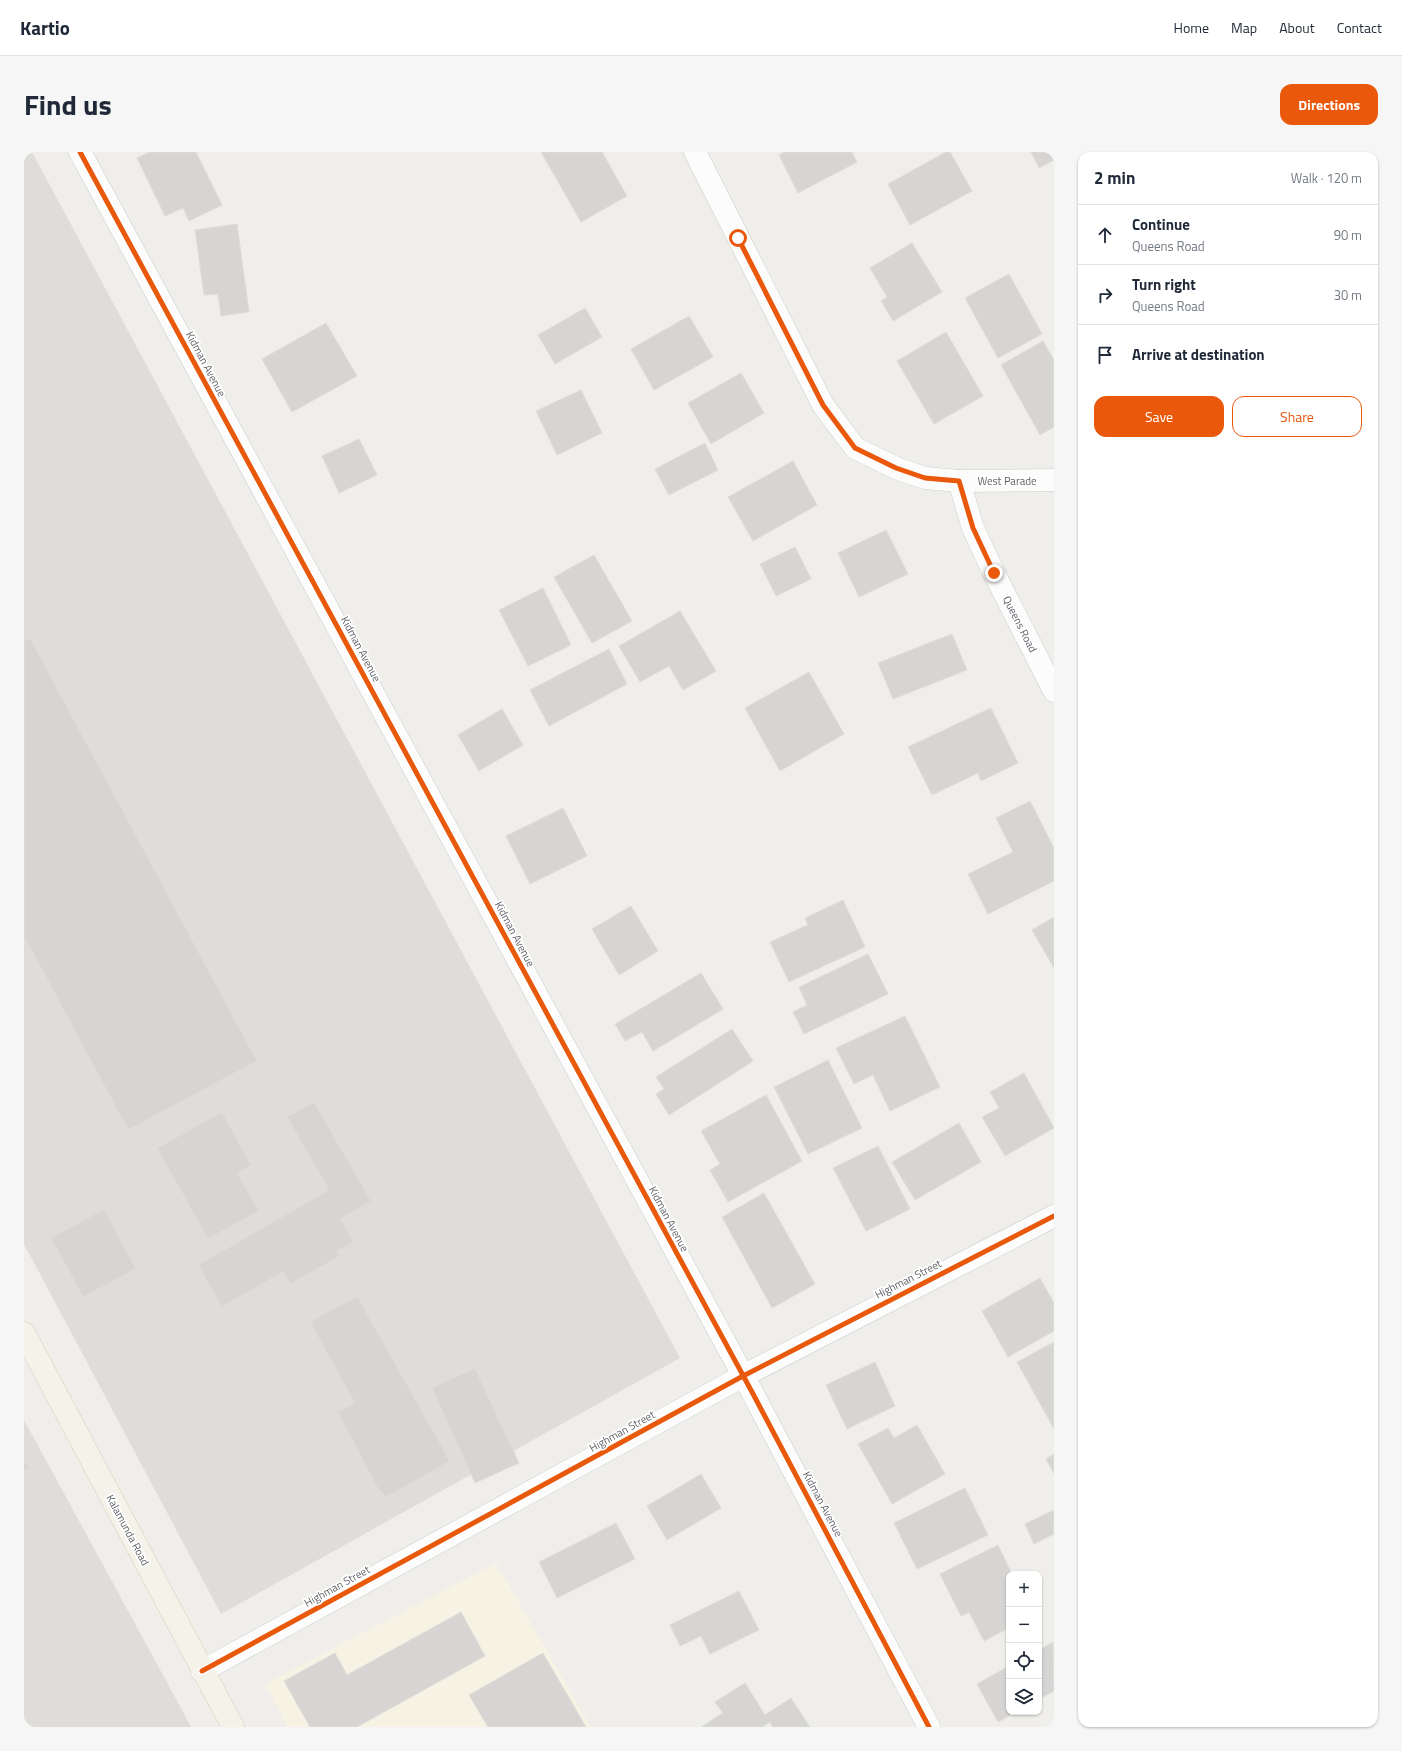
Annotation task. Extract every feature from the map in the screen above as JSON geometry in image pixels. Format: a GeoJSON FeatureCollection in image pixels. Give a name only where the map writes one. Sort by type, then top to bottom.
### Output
{"type":"FeatureCollection","features":[{"type":"Feature","properties":{"kind":"main road","name":"Kalamunda Road"},"geometry":{"type":"LineString","coordinates":[[24,1333],[233,1727]]}},
{"type":"Feature","properties":{"kind":"street","name":"Kidman Avenue"},"geometry":{"type":"LineString","coordinates":[[80,152],[743,1376],[929,1727]]}},
{"type":"Feature","properties":{"kind":"street"},"geometry":{"type":"LineString","coordinates":[[694,152],[823,405],[855,448],[896,468],[925,478],[959,481]]}},
{"type":"Feature","properties":{"kind":"street","name":"West Parade"},"geometry":{"type":"LineString","coordinates":[[959,481],[1054,480]]}},
{"type":"Feature","properties":{"kind":"street","name":"Queens Road"},"geometry":{"type":"LineString","coordinates":[[959,481],[973,528],[1054,692]]}},
{"type":"Feature","properties":{"kind":"street","name":"Highman Street"},"geometry":{"type":"LineString","coordinates":[[202,1671],[743,1376],[1054,1216]]}},
{"type":"Feature","properties":{"kind":"shaded area"},"geometry":{"type":"Polygon","coordinates":[[[24,152],[32,152],[680,1358],[221,1614],[24,1244],[24,152]]]}},
{"type":"Feature","properties":{"kind":"shaded area"},"geometry":{"type":"Polygon","coordinates":[[[24,1420],[175,1697],[191,1727],[24,1727],[24,1420]]]}},
{"type":"Feature","properties":{"kind":"shaded area"},"geometry":{"type":"Polygon","coordinates":[[[496,1563],[591,1727],[288,1727],[265,1684],[496,1563]]]}},
{"type":"Feature","properties":{"kind":"building"},"geometry":{"type":"Polygon","coordinates":[[[150,152],[196,152],[222,205],[189,221],[183,208],[165,216],[137,158],[150,152]]]}},
{"type":"Feature","properties":{"kind":"building"},"geometry":{"type":"Polygon","coordinates":[[[541,152],[602,152],[627,196],[581,222],[541,152]]]}},
{"type":"Feature","properties":{"kind":"building"},"geometry":{"type":"Polygon","coordinates":[[[785,152],[852,152],[857,162],[798,193],[779,155],[785,152]]]}},
{"type":"Feature","properties":{"kind":"building"},"geometry":{"type":"Polygon","coordinates":[[[946,152],[950,152],[972,191],[910,225],[888,184],[946,152]]]}},
{"type":"Feature","properties":{"kind":"building"},"geometry":{"type":"Polygon","coordinates":[[[1031,152],[1054,152],[1054,160],[1039,168],[1031,152]]]}},
{"type":"Feature","properties":{"kind":"building"},"geometry":{"type":"Polygon","coordinates":[[[237,224],[249,312],[221,316],[218,294],[204,295],[195,230],[237,224]]]}},
{"type":"Feature","properties":{"kind":"building"},"geometry":{"type":"Polygon","coordinates":[[[912,243],[942,292],[893,321],[881,301],[887,297],[870,268],[912,243]]]}},
{"type":"Feature","properties":{"kind":"building"},"geometry":{"type":"Polygon","coordinates":[[[1009,274],[1042,334],[998,358],[965,298],[1009,274]]]}},
{"type":"Feature","properties":{"kind":"building"},"geometry":{"type":"Polygon","coordinates":[[[585,308],[602,337],[555,364],[538,335],[585,308]]]}},
{"type":"Feature","properties":{"kind":"building"},"geometry":{"type":"Polygon","coordinates":[[[689,316],[713,357],[654,390],[631,349],[689,316]]]}},
{"type":"Feature","properties":{"kind":"building"},"geometry":{"type":"Polygon","coordinates":[[[326,323],[357,376],[292,412],[262,359],[326,323]]]}},
{"type":"Feature","properties":{"kind":"building"},"geometry":{"type":"Polygon","coordinates":[[[946,332],[983,396],[934,424],[897,361],[946,332]]]}},
{"type":"Feature","properties":{"kind":"building"},"geometry":{"type":"Polygon","coordinates":[[[1043,341],[1054,360],[1054,427],[1040,435],[1001,365],[1043,341]]]}},
{"type":"Feature","properties":{"kind":"building"},"geometry":{"type":"Polygon","coordinates":[[[741,373],[764,413],[711,444],[688,403],[741,373]]]}},
{"type":"Feature","properties":{"kind":"building"},"geometry":{"type":"Polygon","coordinates":[[[581,390],[602,433],[557,455],[536,411],[581,390]]]}},
{"type":"Feature","properties":{"kind":"building"},"geometry":{"type":"Polygon","coordinates":[[[359,439],[377,475],[339,493],[322,456],[359,439]]]}},
{"type":"Feature","properties":{"kind":"building"},"geometry":{"type":"Polygon","coordinates":[[[705,443],[718,470],[669,495],[655,469],[705,443]]]}},
{"type":"Feature","properties":{"kind":"building"},"geometry":{"type":"Polygon","coordinates":[[[793,461],[817,505],[753,541],[728,497],[793,461]]]}},
{"type":"Feature","properties":{"kind":"building"},"geometry":{"type":"Polygon","coordinates":[[[886,530],[908,574],[859,597],[838,553],[886,530]]]}},
{"type":"Feature","properties":{"kind":"building"},"geometry":{"type":"Polygon","coordinates":[[[795,547],[811,579],[776,596],[760,564],[795,547]]]}},
{"type":"Feature","properties":{"kind":"building"},"geometry":{"type":"Polygon","coordinates":[[[594,555],[632,621],[592,643],[554,577],[594,555]]]}},
{"type":"Feature","properties":{"kind":"building"},"geometry":{"type":"Polygon","coordinates":[[[543,588],[571,645],[528,666],[499,610],[543,588]]]}},
{"type":"Feature","properties":{"kind":"building"},"geometry":{"type":"Polygon","coordinates":[[[680,611],[716,671],[683,690],[669,666],[640,682],[619,646],[680,611]]]}},
{"type":"Feature","properties":{"kind":"building"},"geometry":{"type":"Polygon","coordinates":[[[952,634],[967,670],[893,699],[878,663],[952,634]]]}},
{"type":"Feature","properties":{"kind":"building"},"geometry":{"type":"Polygon","coordinates":[[[30,638],[257,1061],[128,1130],[24,936],[24,641],[30,638]]]}},
{"type":"Feature","properties":{"kind":"building"},"geometry":{"type":"Polygon","coordinates":[[[609,649],[627,684],[549,726],[530,690],[609,649]]]}},
{"type":"Feature","properties":{"kind":"building"},"geometry":{"type":"Polygon","coordinates":[[[809,672],[844,734],[780,771],[745,708],[809,672]]]}},
{"type":"Feature","properties":{"kind":"building"},"geometry":{"type":"Polygon","coordinates":[[[991,708],[1018,763],[981,781],[978,773],[932,795],[908,747],[991,708]]]}},
{"type":"Feature","properties":{"kind":"building"},"geometry":{"type":"Polygon","coordinates":[[[502,709],[523,745],[479,771],[458,735],[502,709]]]}},
{"type":"Feature","properties":{"kind":"building"},"geometry":{"type":"Polygon","coordinates":[[[1030,801],[1054,848],[1054,881],[988,914],[968,874],[1013,852],[996,818],[1030,801]]]}},
{"type":"Feature","properties":{"kind":"building"},"geometry":{"type":"Polygon","coordinates":[[[563,808],[587,856],[530,884],[506,836],[563,808]]]}},
{"type":"Feature","properties":{"kind":"building"},"geometry":{"type":"Polygon","coordinates":[[[843,900],[865,947],[789,982],[770,942],[808,925],[805,918],[843,900]]]}},
{"type":"Feature","properties":{"kind":"building"},"geometry":{"type":"Polygon","coordinates":[[[631,906],[658,951],[619,975],[592,929],[631,906]]]}},
{"type":"Feature","properties":{"kind":"building"},"geometry":{"type":"Polygon","coordinates":[[[1054,917],[1054,968],[1032,930],[1054,917]]]}},
{"type":"Feature","properties":{"kind":"building"},"geometry":{"type":"Polygon","coordinates":[[[868,954],[888,994],[804,1034],[793,1012],[807,1005],[799,987],[868,954]]]}},
{"type":"Feature","properties":{"kind":"building"},"geometry":{"type":"Polygon","coordinates":[[[701,973],[723,1009],[653,1051],[642,1032],[625,1041],[615,1024],[701,973]]]}},
{"type":"Feature","properties":{"kind":"building"},"geometry":{"type":"Polygon","coordinates":[[[905,1016],[940,1087],[890,1111],[873,1075],[854,1084],[836,1048],[905,1016]]]}},
{"type":"Feature","properties":{"kind":"building"},"geometry":{"type":"Polygon","coordinates":[[[732,1029],[753,1061],[669,1115],[656,1094],[664,1089],[656,1077],[732,1029]]]}},
{"type":"Feature","properties":{"kind":"building"},"geometry":{"type":"Polygon","coordinates":[[[828,1060],[862,1128],[808,1154],[774,1087],[828,1060]]]}},
{"type":"Feature","properties":{"kind":"building"},"geometry":{"type":"Polygon","coordinates":[[[1024,1073],[1054,1128],[1005,1156],[982,1117],[999,1108],[990,1092],[1024,1073]]]}},
{"type":"Feature","properties":{"kind":"building"},"geometry":{"type":"Polygon","coordinates":[[[766,1095],[802,1161],[728,1202],[710,1170],[720,1164],[701,1131],[766,1095]]]}},
{"type":"Feature","properties":{"kind":"building"},"geometry":{"type":"Polygon","coordinates":[[[314,1102],[371,1201],[340,1219],[354,1242],[337,1251],[340,1256],[290,1284],[283,1272],[222,1307],[198,1265],[329,1190],[287,1117],[314,1102]]]}},
{"type":"Feature","properties":{"kind":"building"},"geometry":{"type":"Polygon","coordinates":[[[222,1112],[251,1165],[237,1173],[259,1211],[208,1239],[157,1148],[222,1112]]]}},
{"type":"Feature","properties":{"kind":"building"},"geometry":{"type":"Polygon","coordinates":[[[959,1123],[981,1162],[915,1200],[892,1162],[959,1123]]]}},
{"type":"Feature","properties":{"kind":"building"},"geometry":{"type":"Polygon","coordinates":[[[878,1146],[910,1209],[866,1231],[833,1168],[878,1146]]]}},
{"type":"Feature","properties":{"kind":"building"},"geometry":{"type":"Polygon","coordinates":[[[764,1193],[815,1284],[772,1308],[722,1217],[764,1193]]]}},
{"type":"Feature","properties":{"kind":"building"},"geometry":{"type":"Polygon","coordinates":[[[104,1209],[136,1269],[83,1297],[51,1238],[104,1209]]]}},
{"type":"Feature","properties":{"kind":"building"},"geometry":{"type":"Polygon","coordinates":[[[1040,1278],[1054,1303],[1054,1331],[1008,1357],[982,1311],[1040,1278]]]}},
{"type":"Feature","properties":{"kind":"building"},"geometry":{"type":"Polygon","coordinates":[[[357,1296],[450,1461],[386,1497],[378,1489],[338,1412],[355,1403],[310,1322],[357,1296]]]}},
{"type":"Feature","properties":{"kind":"building"},"geometry":{"type":"Polygon","coordinates":[[[1054,1342],[1054,1429],[1017,1362],[1054,1342]]]}},
{"type":"Feature","properties":{"kind":"building"},"geometry":{"type":"Polygon","coordinates":[[[875,1362],[895,1406],[847,1429],[826,1385],[875,1362]]]}},
{"type":"Feature","properties":{"kind":"building"},"geometry":{"type":"Polygon","coordinates":[[[475,1368],[519,1463],[475,1483],[432,1388],[475,1368]]]}},
{"type":"Feature","properties":{"kind":"building"},"geometry":{"type":"Polygon","coordinates":[[[917,1425],[945,1474],[892,1504],[858,1444],[888,1428],[894,1438],[917,1425]]]}},
{"type":"Feature","properties":{"kind":"building"},"geometry":{"type":"Polygon","coordinates":[[[1054,1454],[1054,1474],[1046,1459],[1054,1454]]]}},
{"type":"Feature","properties":{"kind":"building"},"geometry":{"type":"Polygon","coordinates":[[[24,1459],[29,1468],[24,1471],[24,1459]]]}},
{"type":"Feature","properties":{"kind":"building"},"geometry":{"type":"Polygon","coordinates":[[[701,1474],[721,1508],[667,1540],[647,1506],[701,1474]]]}},
{"type":"Feature","properties":{"kind":"building"},"geometry":{"type":"Polygon","coordinates":[[[965,1488],[988,1535],[917,1569],[894,1523],[965,1488]]]}},
{"type":"Feature","properties":{"kind":"building"},"geometry":{"type":"Polygon","coordinates":[[[1054,1510],[1054,1534],[1034,1544],[1025,1524],[1054,1510]]]}},
{"type":"Feature","properties":{"kind":"building"},"geometry":{"type":"Polygon","coordinates":[[[616,1523],[635,1559],[557,1598],[539,1562],[616,1523]]]}},
{"type":"Feature","properties":{"kind":"building"},"geometry":{"type":"Polygon","coordinates":[[[998,1545],[1011,1571],[1006,1571],[1006,1630],[984,1641],[969,1612],[961,1616],[940,1574],[998,1545]]]}},
{"type":"Feature","properties":{"kind":"building"},"geometry":{"type":"Polygon","coordinates":[[[739,1591],[759,1630],[710,1654],[701,1636],[680,1646],[670,1625],[739,1591]]]}},
{"type":"Feature","properties":{"kind":"building"},"geometry":{"type":"Polygon","coordinates":[[[461,1612],[485,1656],[357,1727],[310,1727],[284,1681],[335,1653],[347,1675],[461,1612]]]}},
{"type":"Feature","properties":{"kind":"building"},"geometry":{"type":"Polygon","coordinates":[[[1053,1642],[1054,1691],[1042,1697],[1042,1679],[1042,1648],[1053,1642]]]}},
{"type":"Feature","properties":{"kind":"building"},"geometry":{"type":"Polygon","coordinates":[[[543,1653],[586,1727],[488,1727],[469,1695],[543,1653]]]}},
{"type":"Feature","properties":{"kind":"building"},"geometry":{"type":"Polygon","coordinates":[[[1006,1668],[1006,1715],[1011,1715],[998,1722],[977,1684],[1006,1668]]]}},
{"type":"Feature","properties":{"kind":"building"},"geometry":{"type":"Polygon","coordinates":[[[745,1683],[765,1715],[791,1698],[810,1727],[773,1727],[770,1722],[762,1727],[701,1727],[723,1713],[715,1702],[745,1683]]]}},
{"type":"Feature","properties":{"kind":"cycle path"},"geometry":{"type":"LineString","coordinates":[[80,152],[752,1392],[929,1727]]}},
{"type":"Feature","properties":{"kind":"cycle path"},"geometry":{"type":"LineString","coordinates":[[202,1671],[743,1376],[1054,1216]]}},
{"type":"Feature","properties":{"kind":"route"},"geometry":{"type":"LineString","coordinates":[[738,238],[823,405],[855,448],[896,468],[925,478],[959,481],[973,528],[994,573]]}}]}
